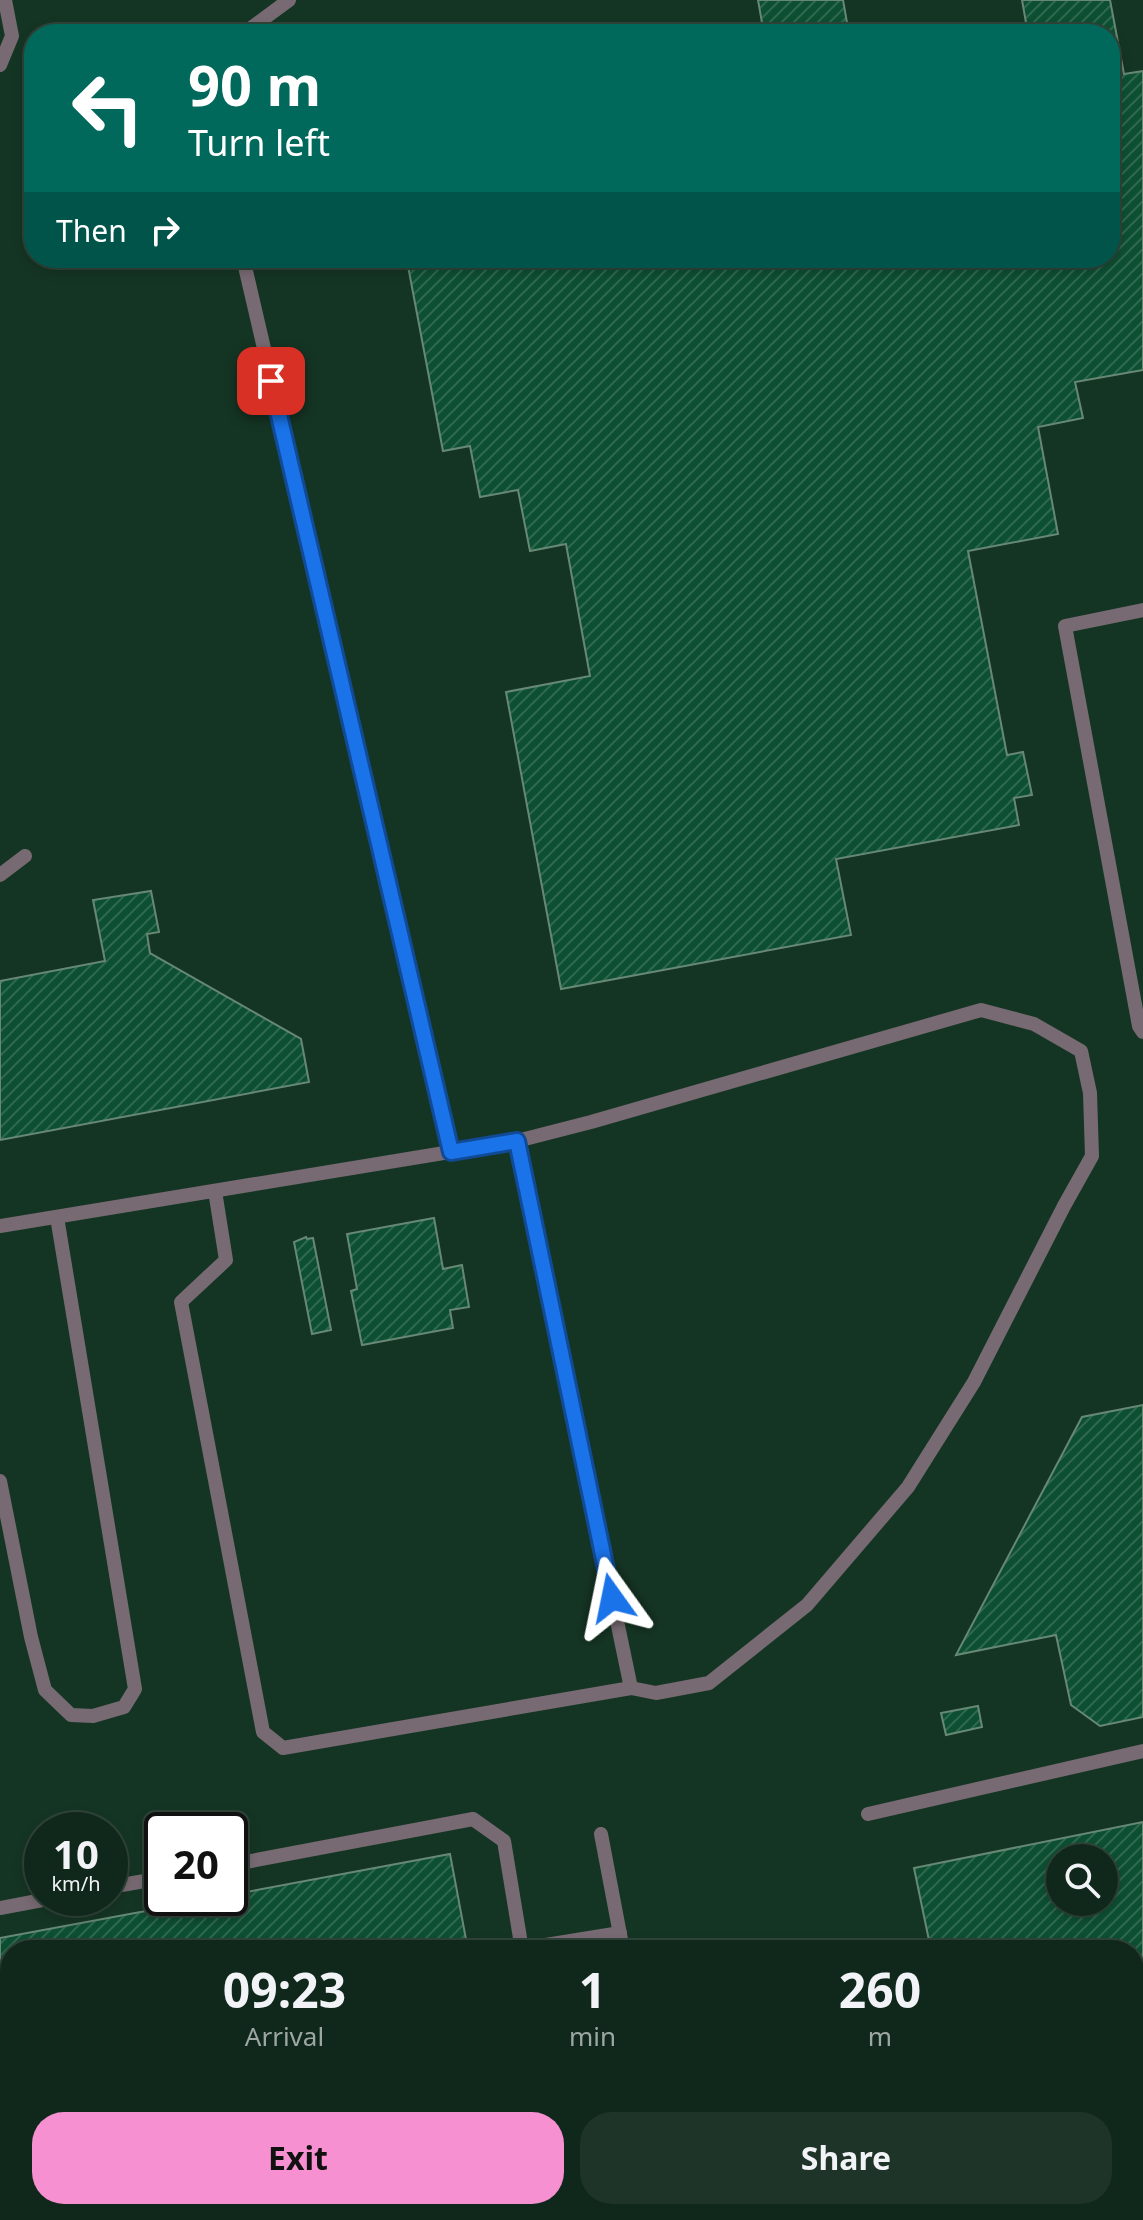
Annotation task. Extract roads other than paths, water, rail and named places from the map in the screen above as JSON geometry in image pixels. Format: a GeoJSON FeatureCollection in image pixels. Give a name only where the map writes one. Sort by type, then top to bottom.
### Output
{"type":"FeatureCollection","features":[{"type":"Feature","properties":{"kind":"lane"},"geometry":{"type":"LineString","coordinates":[[0,65],[12,36],[5,0]]}},
{"type":"Feature","properties":{"kind":"lane"},"geometry":{"type":"LineString","coordinates":[[257,24],[289,0]]}},
{"type":"Feature","properties":{"kind":"lane"},"geometry":{"type":"LineString","coordinates":[[245,268],[451,1152]]}},
{"type":"Feature","properties":{"kind":"lane"},"geometry":{"type":"LineString","coordinates":[[1143,610],[1065,626],[1138,983],[1139,1026],[1143,1032]]}},
{"type":"Feature","properties":{"kind":"lane"},"geometry":{"type":"LineString","coordinates":[[0,875],[25,856]]}},
{"type":"Feature","properties":{"kind":"lane"},"geometry":{"type":"LineString","coordinates":[[0,1226],[517,1141],[981,1010],[1034,1024],[1081,1051],[1090,1093],[1092,1156],[974,1382],[908,1487],[807,1605],[709,1683],[656,1693],[631,1688],[283,1748],[263,1732],[181,1302],[226,1260],[215,1191]]}},
{"type":"Feature","properties":{"kind":"lane"},"geometry":{"type":"LineString","coordinates":[[517,1141],[631,1688]]}},
{"type":"Feature","properties":{"kind":"lane"},"geometry":{"type":"LineString","coordinates":[[0,1481],[31,1637],[45,1690],[71,1715],[93,1716],[124,1707],[135,1689],[57,1217]]}},
{"type":"Feature","properties":{"kind":"lane"},"geometry":{"type":"LineString","coordinates":[[868,1814],[1143,1751]]}},
{"type":"Feature","properties":{"kind":"lane"},"geometry":{"type":"LineString","coordinates":[[248,1862],[473,1819],[504,1841],[520,1940]]}},
{"type":"Feature","properties":{"kind":"lane"},"geometry":{"type":"LineString","coordinates":[[601,1834],[621,1940]]}},
{"type":"Feature","properties":{"kind":"lane"},"geometry":{"type":"LineString","coordinates":[[0,1908],[24,1903]]}},
{"type":"Feature","properties":{"kind":"lane"},"geometry":{"type":"LineString","coordinates":[[580,1940],[620,1933]]}}]}
